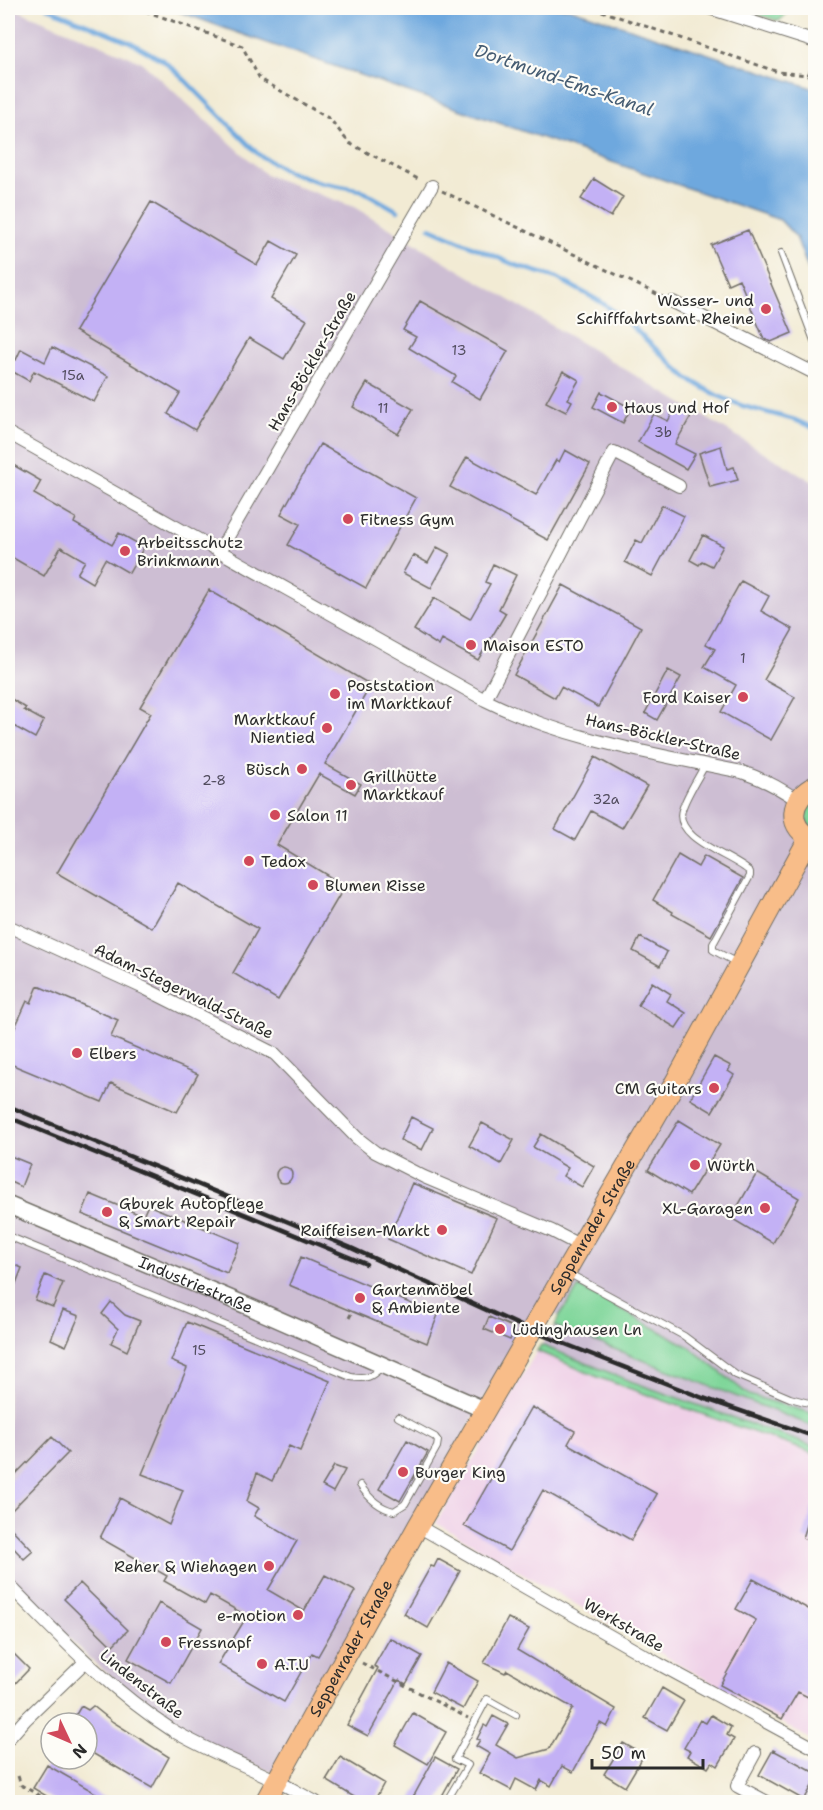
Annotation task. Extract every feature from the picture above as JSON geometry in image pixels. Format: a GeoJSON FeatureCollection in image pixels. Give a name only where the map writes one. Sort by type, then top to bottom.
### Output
{"type":"FeatureCollection","features":[{"type":"Feature","properties":{"kind":"main road"},"geometry":{"type":"LineString","coordinates":[[812,839],[800,831],[795,821],[794,810],[797,800],[805,791],[816,786]]}},
{"type":"Feature","properties":{"kind":"main road","name":"Seppenrader Straße"},"geometry":{"type":"LineString","coordinates":[[264,1803],[418,1526],[668,1097],[812,839]]}},
{"type":"Feature","properties":{"kind":"street"},"geometry":{"type":"LineString","coordinates":[[709,8],[816,42]]}},
{"type":"Feature","properties":{"kind":"street","name":"Hans-Böckler-Straße"},"geometry":{"type":"LineString","coordinates":[[219,552],[432,186]]}},
{"type":"Feature","properties":{"kind":"street"},"geometry":{"type":"LineString","coordinates":[[673,302],[816,374]]}},
{"type":"Feature","properties":{"kind":"street","name":"Hans-Böckler-Straße"},"geometry":{"type":"LineString","coordinates":[[8,433],[484,700],[512,713],[607,744],[762,778],[797,800]]}},
{"type":"Feature","properties":{"kind":"street"},"geometry":{"type":"LineString","coordinates":[[484,700],[614,452],[680,486]]}},
{"type":"Feature","properties":{"kind":"street","name":"Adam-Stegerwald-Straße"},"geometry":{"type":"LineString","coordinates":[[8,926],[155,994],[275,1054],[357,1138],[375,1152],[424,1177],[552,1231],[580,1246]]}},
{"type":"Feature","properties":{"kind":"street","name":"Industriestraße"},"geometry":{"type":"LineString","coordinates":[[8,1205],[486,1410]]}},
{"type":"Feature","properties":{"kind":"street","name":"Werkstraße"},"geometry":{"type":"LineString","coordinates":[[418,1526],[659,1664],[816,1749]]}},
{"type":"Feature","properties":{"kind":"street","name":"Lindenstraße"},"geometry":{"type":"LineString","coordinates":[[8,1584],[85,1662],[127,1697],[192,1741],[277,1780],[315,1803]]}},
{"type":"Feature","properties":{"kind":"street"},"geometry":{"type":"LineString","coordinates":[[8,1739],[85,1662]]}},
{"type":"Feature","properties":{"kind":"street"},"geometry":{"type":"LineString","coordinates":[[755,1753],[738,1786],[767,1803]]}},
{"type":"Feature","properties":{"kind":"lane"},"geometry":{"type":"LineString","coordinates":[[782,253],[816,346]]}},
{"type":"Feature","properties":{"kind":"lane"},"geometry":{"type":"LineString","coordinates":[[705,765],[682,810],[681,822],[692,836],[750,872],[750,876],[712,944],[713,950],[740,965]]}},
{"type":"Feature","properties":{"kind":"lane","name":"Industriestraße"},"geometry":{"type":"LineString","coordinates":[[8,1236],[351,1377],[362,1379],[372,1376],[384,1366]]}},
{"type":"Feature","properties":{"kind":"lane"},"geometry":{"type":"LineString","coordinates":[[566,1272],[684,1336],[736,1375],[790,1398],[816,1405]]}},
{"type":"Feature","properties":{"kind":"lane"},"geometry":{"type":"LineString","coordinates":[[360,1485],[369,1498],[388,1509],[400,1509],[437,1447],[438,1441],[435,1437],[398,1417]]}},
{"type":"Feature","properties":{"kind":"lane"},"geometry":{"type":"LineString","coordinates":[[446,1803],[468,1765],[455,1759],[487,1699],[516,1715]]}},
{"type":"Feature","properties":{"kind":"path"},"geometry":{"type":"LineString","coordinates":[[137,8],[242,46],[260,79],[330,119],[349,143],[432,186],[673,302]]}},
{"type":"Feature","properties":{"kind":"path"},"geometry":{"type":"LineString","coordinates":[[593,8],[778,72],[816,78]]}},
{"type":"Feature","properties":{"kind":"path"},"geometry":{"type":"LineString","coordinates":[[808,75],[816,61]]}},
{"type":"Feature","properties":{"kind":"path"},"geometry":{"type":"LineString","coordinates":[[349,1318],[352,1312]]}},
{"type":"Feature","properties":{"kind":"path"},"geometry":{"type":"LineString","coordinates":[[347,1655],[474,1721]]}},
{"type":"Feature","properties":{"kind":"path"},"geometry":{"type":"LineString","coordinates":[[18,1776],[21,1785],[51,1803]]}},
{"type":"Feature","properties":{"kind":"shaded area"},"geometry":{"type":"Polygon","coordinates":[[[8,8],[140,61],[266,175],[354,207],[815,483],[815,1414],[749,1395],[688,1346],[579,1287],[559,1316],[536,1306],[275,1774],[172,1727],[89,1658],[8,1578],[8,8]]]}},
{"type":"Feature","properties":{"kind":"shaded area"},"geometry":{"type":"Polygon","coordinates":[[[555,1326],[815,1427],[815,1447],[633,1382],[541,1345],[555,1326]]]}},
{"type":"Feature","properties":{"kind":"shaded area"},"geometry":{"type":"Polygon","coordinates":[[[537,1351],[600,1378],[815,1454],[815,1742],[436,1523],[537,1351]]]}},
{"type":"Feature","properties":{"kind":"green space"},"geometry":{"type":"Polygon","coordinates":[[[736,8],[793,8],[779,21],[736,8]]]}},
{"type":"Feature","properties":{"kind":"green space"},"geometry":{"type":"Polygon","coordinates":[[[815,798],[815,831],[807,823],[804,814],[806,806],[815,798]]]}},
{"type":"Feature","properties":{"kind":"green space"},"geometry":{"type":"Polygon","coordinates":[[[579,1287],[688,1346],[749,1395],[815,1414],[815,1427],[555,1326],[559,1316],[579,1287]]]}},
{"type":"Feature","properties":{"kind":"green space"},"geometry":{"type":"Polygon","coordinates":[[[541,1345],[633,1382],[815,1447],[815,1454],[600,1378],[537,1351],[541,1345]]]}},
{"type":"Feature","properties":{"kind":"water","name":"Dortmund-Ems-Kanal"},"geometry":{"type":"Polygon","coordinates":[[[169,8],[569,8],[815,89],[815,287],[796,237],[780,220],[169,8]]]}},
{"type":"Feature","properties":{"kind":"building"},"geometry":{"type":"Polygon","coordinates":[[[594,179],[623,197],[611,217],[581,199],[594,179]]]}},
{"type":"Feature","properties":{"kind":"building"},"geometry":{"type":"Polygon","coordinates":[[[151,202],[257,265],[271,241],[296,255],[271,299],[307,320],[284,359],[249,338],[195,430],[168,414],[180,393],[75,331],[151,202]]]}},
{"type":"Feature","properties":{"kind":"building","name":"Wasser- und Schifffahrtsamt Rheine"},"geometry":{"type":"Polygon","coordinates":[[[748,230],[792,333],[771,342],[764,339],[739,279],[728,284],[711,245],[748,230]]]}},
{"type":"Feature","properties":{"kind":"building"},"geometry":{"type":"Polygon","coordinates":[[[420,301],[508,351],[480,399],[452,382],[456,376],[409,348],[416,337],[403,330],[420,301]]]}},
{"type":"Feature","properties":{"kind":"building"},"geometry":{"type":"Polygon","coordinates":[[[52,347],[108,376],[94,402],[34,371],[29,381],[8,369],[8,355],[16,360],[21,349],[45,362],[52,347]]]}},
{"type":"Feature","properties":{"kind":"building"},"geometry":{"type":"Polygon","coordinates":[[[563,371],[579,380],[568,399],[572,401],[566,412],[546,402],[563,371]]]}},
{"type":"Feature","properties":{"kind":"building"},"geometry":{"type":"Polygon","coordinates":[[[367,383],[413,409],[398,434],[353,407],[367,383]]]}},
{"type":"Feature","properties":{"kind":"building","name":"Haus und Hof"},"geometry":{"type":"Polygon","coordinates":[[[601,392],[631,408],[623,423],[593,407],[601,392]]]}},
{"type":"Feature","properties":{"kind":"building"},"geometry":{"type":"Polygon","coordinates":[[[676,407],[691,416],[675,444],[695,454],[686,469],[638,442],[654,414],[668,421],[676,407]]]}},
{"type":"Feature","properties":{"kind":"building","name":"Fitness Gym"},"geometry":{"type":"Polygon","coordinates":[[[320,444],[416,498],[366,588],[288,545],[300,524],[281,514],[320,444]]]}},
{"type":"Feature","properties":{"kind":"building"},"geometry":{"type":"Polygon","coordinates":[[[721,446],[727,469],[734,467],[738,480],[710,487],[699,453],[721,446]]]}},
{"type":"Feature","properties":{"kind":"building"},"geometry":{"type":"Polygon","coordinates":[[[565,450],[590,464],[548,540],[450,487],[467,457],[536,495],[556,460],[559,462],[565,450]]]}},
{"type":"Feature","properties":{"kind":"building"},"geometry":{"type":"Polygon","coordinates":[[[8,462],[41,481],[34,494],[76,518],[74,523],[112,545],[119,533],[144,547],[129,573],[105,559],[92,583],[77,574],[85,561],[61,547],[44,576],[8,555],[8,462]]]}},
{"type":"Feature","properties":{"kind":"building"},"geometry":{"type":"Polygon","coordinates":[[[662,505],[684,516],[652,576],[625,562],[636,540],[642,543],[662,505]]]}},
{"type":"Feature","properties":{"kind":"building"},"geometry":{"type":"Polygon","coordinates":[[[703,535],[723,546],[712,566],[702,561],[699,565],[690,560],[703,535]]]}},
{"type":"Feature","properties":{"kind":"building"},"geometry":{"type":"Polygon","coordinates":[[[437,547],[450,554],[431,588],[403,573],[413,555],[428,563],[437,547]]]}},
{"type":"Feature","properties":{"kind":"building"},"geometry":{"type":"Polygon","coordinates":[[[493,564],[516,575],[499,609],[506,613],[478,660],[442,640],[439,646],[414,630],[434,598],[470,619],[490,584],[485,582],[493,564]]]}},
{"type":"Feature","properties":{"kind":"building"},"geometry":{"type":"Polygon","coordinates":[[[741,581],[769,596],[761,611],[793,629],[764,680],[795,697],[771,740],[721,712],[736,685],[704,667],[715,649],[706,644],[741,581]]]}},
{"type":"Feature","properties":{"kind":"building"},"geometry":{"type":"Polygon","coordinates":[[[563,585],[641,627],[598,707],[561,687],[555,698],[514,675],[563,585]]]}},
{"type":"Feature","properties":{"kind":"building"},"geometry":{"type":"Polygon","coordinates":[[[209,590],[371,685],[325,764],[361,784],[355,794],[319,774],[277,845],[345,886],[278,1000],[233,973],[258,929],[178,883],[152,928],[57,873],[151,713],[140,707],[209,590]]]}},
{"type":"Feature","properties":{"kind":"building"},"geometry":{"type":"Polygon","coordinates":[[[668,670],[681,677],[657,720],[645,713],[668,670]]]}},
{"type":"Feature","properties":{"kind":"building"},"geometry":{"type":"Polygon","coordinates":[[[8,697],[26,708],[24,710],[44,721],[35,738],[8,723],[8,697]]]}},
{"type":"Feature","properties":{"kind":"building"},"geometry":{"type":"Polygon","coordinates":[[[595,757],[647,786],[622,828],[591,811],[575,840],[555,829],[595,757]]]}},
{"type":"Feature","properties":{"kind":"building"},"geometry":{"type":"Polygon","coordinates":[[[678,855],[698,867],[704,856],[743,878],[711,936],[672,914],[673,912],[653,900],[678,855]]]}},
{"type":"Feature","properties":{"kind":"building"},"geometry":{"type":"Polygon","coordinates":[[[640,937],[667,952],[660,966],[633,951],[640,937]]]}},
{"type":"Feature","properties":{"kind":"building"},"geometry":{"type":"Polygon","coordinates":[[[652,982],[671,994],[667,1001],[686,1013],[676,1028],[638,1005],[652,982]]]}},
{"type":"Feature","properties":{"kind":"building","name":"Elbers"},"geometry":{"type":"Polygon","coordinates":[[[38,986],[118,1020],[111,1037],[198,1074],[177,1112],[111,1083],[102,1102],[8,1063],[8,1043],[27,1001],[31,1003],[38,986]]]}},
{"type":"Feature","properties":{"kind":"building"},"geometry":{"type":"Polygon","coordinates":[[[714,1057],[731,1066],[728,1071],[734,1075],[712,1112],[690,1099],[714,1057]]]}},
{"type":"Feature","properties":{"kind":"building"},"geometry":{"type":"Polygon","coordinates":[[[411,1117],[433,1128],[422,1150],[400,1140],[411,1117]]]}},
{"type":"Feature","properties":{"kind":"building"},"geometry":{"type":"Polygon","coordinates":[[[679,1120],[720,1145],[689,1195],[648,1170],[679,1120]]]}},
{"type":"Feature","properties":{"kind":"building"},"geometry":{"type":"Polygon","coordinates":[[[482,1123],[514,1140],[501,1164],[469,1146],[482,1123]]]}},
{"type":"Feature","properties":{"kind":"building"},"geometry":{"type":"Polygon","coordinates":[[[541,1134],[594,1166],[582,1187],[563,1176],[568,1168],[533,1147],[541,1134]]]}},
{"type":"Feature","properties":{"kind":"building"},"geometry":{"type":"Polygon","coordinates":[[[8,1155],[30,1164],[21,1187],[8,1181],[8,1155]]]}},
{"type":"Feature","properties":{"kind":"building"},"geometry":{"type":"Polygon","coordinates":[[[284,1167],[290,1169],[292,1175],[290,1181],[284,1183],[278,1181],[276,1175],[278,1169],[284,1167]]]}},
{"type":"Feature","properties":{"kind":"building","name":"XL-Garagen"},"geometry":{"type":"Polygon","coordinates":[[[757,1173],[799,1198],[773,1243],[731,1218],[757,1173]]]}},
{"type":"Feature","properties":{"kind":"building","name":"Raiffeisen-Markt"},"geometry":{"type":"Polygon","coordinates":[[[412,1183],[497,1218],[471,1275],[388,1239],[412,1183]]]}},
{"type":"Feature","properties":{"kind":"building"},"geometry":{"type":"Polygon","coordinates":[[[90,1194],[143,1216],[148,1205],[240,1243],[227,1273],[82,1214],[90,1194]]]}},
{"type":"Feature","properties":{"kind":"building","name":"Gartenmöbel & Ambiente"},"geometry":{"type":"Polygon","coordinates":[[[301,1257],[438,1315],[427,1343],[289,1285],[301,1257]]]}},
{"type":"Feature","properties":{"kind":"building"},"geometry":{"type":"Polygon","coordinates":[[[8,1262],[22,1268],[8,1304],[8,1262]]]}},
{"type":"Feature","properties":{"kind":"building"},"geometry":{"type":"Polygon","coordinates":[[[45,1275],[63,1283],[53,1307],[35,1300],[45,1275]]]}},
{"type":"Feature","properties":{"kind":"building"},"geometry":{"type":"Polygon","coordinates":[[[111,1302],[125,1315],[140,1321],[127,1351],[111,1343],[118,1329],[102,1314],[111,1302]]]}},
{"type":"Feature","properties":{"kind":"building"},"geometry":{"type":"Polygon","coordinates":[[[63,1310],[79,1316],[66,1346],[51,1339],[63,1310]]]}},
{"type":"Feature","properties":{"kind":"building","name":"Lüdinghausen Ln"},"geometry":{"type":"Polygon","coordinates":[[[489,1317],[515,1328],[510,1340],[484,1329],[489,1317]]]}},
{"type":"Feature","properties":{"kind":"building"},"geometry":{"type":"Polygon","coordinates":[[[187,1322],[330,1381],[300,1451],[289,1446],[272,1481],[257,1473],[247,1501],[259,1508],[254,1516],[297,1541],[268,1590],[304,1611],[325,1575],[355,1591],[318,1656],[312,1653],[284,1702],[218,1664],[247,1616],[210,1595],[205,1604],[164,1581],[167,1576],[100,1538],[120,1498],[169,1525],[183,1490],[142,1474],[187,1368],[171,1361],[187,1322]]]}},
{"type":"Feature","properties":{"kind":"building"},"geometry":{"type":"Polygon","coordinates":[[[532,1407],[575,1431],[568,1444],[657,1494],[631,1540],[543,1490],[509,1551],[464,1526],[532,1407]]]}},
{"type":"Feature","properties":{"kind":"building"},"geometry":{"type":"Polygon","coordinates":[[[52,1437],[68,1453],[8,1514],[8,1482],[52,1437]]]}},
{"type":"Feature","properties":{"kind":"building","name":"Burger King"},"geometry":{"type":"Polygon","coordinates":[[[407,1440],[428,1452],[400,1501],[379,1489],[407,1440]]]}},
{"type":"Feature","properties":{"kind":"building"},"geometry":{"type":"Polygon","coordinates":[[[334,1466],[345,1470],[333,1492],[322,1486],[334,1466]]]}},
{"type":"Feature","properties":{"kind":"building"},"geometry":{"type":"Polygon","coordinates":[[[813,1506],[816,1507],[816,1543],[803,1538],[813,1506]]]}},
{"type":"Feature","properties":{"kind":"building"},"geometry":{"type":"Polygon","coordinates":[[[8,1525],[33,1551],[24,1559],[8,1542],[8,1525]]]}},
{"type":"Feature","properties":{"kind":"building"},"geometry":{"type":"Polygon","coordinates":[[[438,1559],[460,1571],[428,1628],[404,1614],[431,1566],[434,1567],[438,1559]]]}},
{"type":"Feature","properties":{"kind":"building"},"geometry":{"type":"Polygon","coordinates":[[[753,1579],[816,1613],[816,1701],[798,1692],[782,1719],[720,1685],[756,1620],[736,1609],[753,1579]]]}},
{"type":"Feature","properties":{"kind":"building"},"geometry":{"type":"Polygon","coordinates":[[[80,1583],[128,1630],[112,1646],[64,1599],[80,1583]]]}},
{"type":"Feature","properties":{"kind":"building","name":"Fressnapf"},"geometry":{"type":"Polygon","coordinates":[[[159,1603],[202,1628],[171,1683],[128,1659],[159,1603]]]}},
{"type":"Feature","properties":{"kind":"building"},"geometry":{"type":"Polygon","coordinates":[[[508,1618],[529,1629],[517,1650],[616,1709],[607,1727],[600,1723],[573,1772],[562,1766],[551,1786],[541,1780],[536,1790],[516,1779],[511,1790],[479,1773],[490,1754],[476,1746],[480,1740],[477,1739],[484,1725],[487,1727],[493,1716],[508,1724],[496,1745],[518,1758],[549,1749],[573,1708],[507,1670],[505,1673],[484,1663],[508,1618]]]}},
{"type":"Feature","properties":{"kind":"building"},"geometry":{"type":"Polygon","coordinates":[[[390,1638],[422,1656],[406,1684],[399,1680],[368,1736],[347,1725],[378,1668],[374,1666],[390,1638]]]}},
{"type":"Feature","properties":{"kind":"building"},"geometry":{"type":"Polygon","coordinates":[[[8,1648],[29,1669],[8,1691],[8,1648]]]}},
{"type":"Feature","properties":{"kind":"building"},"geometry":{"type":"Polygon","coordinates":[[[446,1663],[478,1681],[463,1709],[431,1692],[446,1663]]]}},
{"type":"Feature","properties":{"kind":"building"},"geometry":{"type":"Polygon","coordinates":[[[662,1688],[684,1701],[667,1730],[645,1718],[662,1688]]]}},
{"type":"Feature","properties":{"kind":"building"},"geometry":{"type":"Polygon","coordinates":[[[81,1706],[88,1710],[93,1706],[113,1722],[169,1757],[152,1788],[99,1757],[99,1711],[78,1711],[81,1706]]]}},
{"type":"Feature","properties":{"kind":"building"},"geometry":{"type":"Polygon","coordinates":[[[413,1713],[446,1732],[428,1764],[395,1745],[413,1713]]]}},
{"type":"Feature","properties":{"kind":"building"},"geometry":{"type":"Polygon","coordinates":[[[711,1715],[731,1727],[727,1735],[734,1739],[718,1766],[712,1762],[708,1768],[687,1756],[690,1751],[684,1748],[700,1720],[706,1723],[711,1715]]]}},
{"type":"Feature","properties":{"kind":"building"},"geometry":{"type":"Polygon","coordinates":[[[623,1743],[644,1755],[625,1787],[604,1774],[623,1743]]]}},
{"type":"Feature","properties":{"kind":"building"},"geometry":{"type":"Polygon","coordinates":[[[773,1750],[816,1773],[816,1779],[804,1800],[759,1775],[773,1750]]]}},
{"type":"Feature","properties":{"kind":"building"},"geometry":{"type":"Polygon","coordinates":[[[340,1757],[384,1783],[373,1803],[364,1803],[326,1780],[340,1757]]]}},
{"type":"Feature","properties":{"kind":"building"},"geometry":{"type":"Polygon","coordinates":[[[435,1757],[457,1769],[438,1803],[410,1803],[435,1757]]]}},
{"type":"Feature","properties":{"kind":"building"},"geometry":{"type":"Polygon","coordinates":[[[43,1771],[57,1771],[113,1803],[58,1803],[33,1788],[43,1771]]]}},
{"type":"Feature","properties":{"kind":"waterway"},"geometry":{"type":"LineString","coordinates":[[48,8],[130,42],[164,61],[259,155],[287,171],[319,182],[361,190],[398,211]]}},
{"type":"Feature","properties":{"kind":"waterway"},"geometry":{"type":"LineString","coordinates":[[430,228],[515,265],[557,278],[601,302],[624,319],[687,378],[716,395],[816,429]]}},
{"type":"Feature","properties":{"kind":"railway"},"geometry":{"type":"LineString","coordinates":[[8,1106],[349,1247],[532,1331],[703,1398],[816,1437]]}},
{"type":"Feature","properties":{"kind":"railway"},"geometry":{"type":"LineString","coordinates":[[8,1117],[366,1264]]}},
{"type":"Feature","properties":{"kind":"place","name":"Wasser- und Schifffahrtsamt Rheine"},"geometry":{"type":"Point","coordinates":[766,309]}},
{"type":"Feature","properties":{"kind":"place","name":"Haus und Hof"},"geometry":{"type":"Point","coordinates":[612,407]}},
{"type":"Feature","properties":{"kind":"place","name":"Fitness Gym"},"geometry":{"type":"Point","coordinates":[348,519]}},
{"type":"Feature","properties":{"kind":"place","name":"Arbeitsschutz Brinkmann"},"geometry":{"type":"Point","coordinates":[125,551]}},
{"type":"Feature","properties":{"kind":"place","name":"Maison ESTO"},"geometry":{"type":"Point","coordinates":[471,645]}},
{"type":"Feature","properties":{"kind":"place","name":"Poststation im Marktkauf"},"geometry":{"type":"Point","coordinates":[335,694]}},
{"type":"Feature","properties":{"kind":"place","name":"Ford Kaiser"},"geometry":{"type":"Point","coordinates":[743,697]}},
{"type":"Feature","properties":{"kind":"place","name":"Marktkauf Nientied"},"geometry":{"type":"Point","coordinates":[327,728]}},
{"type":"Feature","properties":{"kind":"place","name":"Büsch"},"geometry":{"type":"Point","coordinates":[302,769]}},
{"type":"Feature","properties":{"kind":"place","name":"Grillhütte Marktkauf"},"geometry":{"type":"Point","coordinates":[351,785]}},
{"type":"Feature","properties":{"kind":"place","name":"Salon 11"},"geometry":{"type":"Point","coordinates":[275,815]}},
{"type":"Feature","properties":{"kind":"place","name":"Tedox"},"geometry":{"type":"Point","coordinates":[249,861]}},
{"type":"Feature","properties":{"kind":"place","name":"Blumen Risse"},"geometry":{"type":"Point","coordinates":[313,885]}},
{"type":"Feature","properties":{"kind":"place","name":"Elbers"},"geometry":{"type":"Point","coordinates":[77,1053]}},
{"type":"Feature","properties":{"kind":"place","name":"CM Guitars"},"geometry":{"type":"Point","coordinates":[714,1088]}},
{"type":"Feature","properties":{"kind":"place","name":"Würth"},"geometry":{"type":"Point","coordinates":[695,1165]}},
{"type":"Feature","properties":{"kind":"place","name":"XL-Garagen"},"geometry":{"type":"Point","coordinates":[765,1208]}},
{"type":"Feature","properties":{"kind":"place","name":"Gburek Autopflege & Smart Repair"},"geometry":{"type":"Point","coordinates":[107,1212]}},
{"type":"Feature","properties":{"kind":"place","name":"Raiffeisen-Markt"},"geometry":{"type":"Point","coordinates":[442,1230]}},
{"type":"Feature","properties":{"kind":"place","name":"Gartenmöbel & Ambiente"},"geometry":{"type":"Point","coordinates":[360,1298]}},
{"type":"Feature","properties":{"kind":"place","name":"Lüdinghausen Ln"},"geometry":{"type":"Point","coordinates":[500,1329]}},
{"type":"Feature","properties":{"kind":"place","name":"Burger King"},"geometry":{"type":"Point","coordinates":[403,1472]}},
{"type":"Feature","properties":{"kind":"place","name":"Reher & Wiehagen"},"geometry":{"type":"Point","coordinates":[269,1566]}},
{"type":"Feature","properties":{"kind":"place","name":"e-motion"},"geometry":{"type":"Point","coordinates":[298,1615]}},
{"type":"Feature","properties":{"kind":"place","name":"Fressnapf"},"geometry":{"type":"Point","coordinates":[166,1642]}},
{"type":"Feature","properties":{"kind":"place","name":"A.T.U"},"geometry":{"type":"Point","coordinates":[262,1664]}}]}
